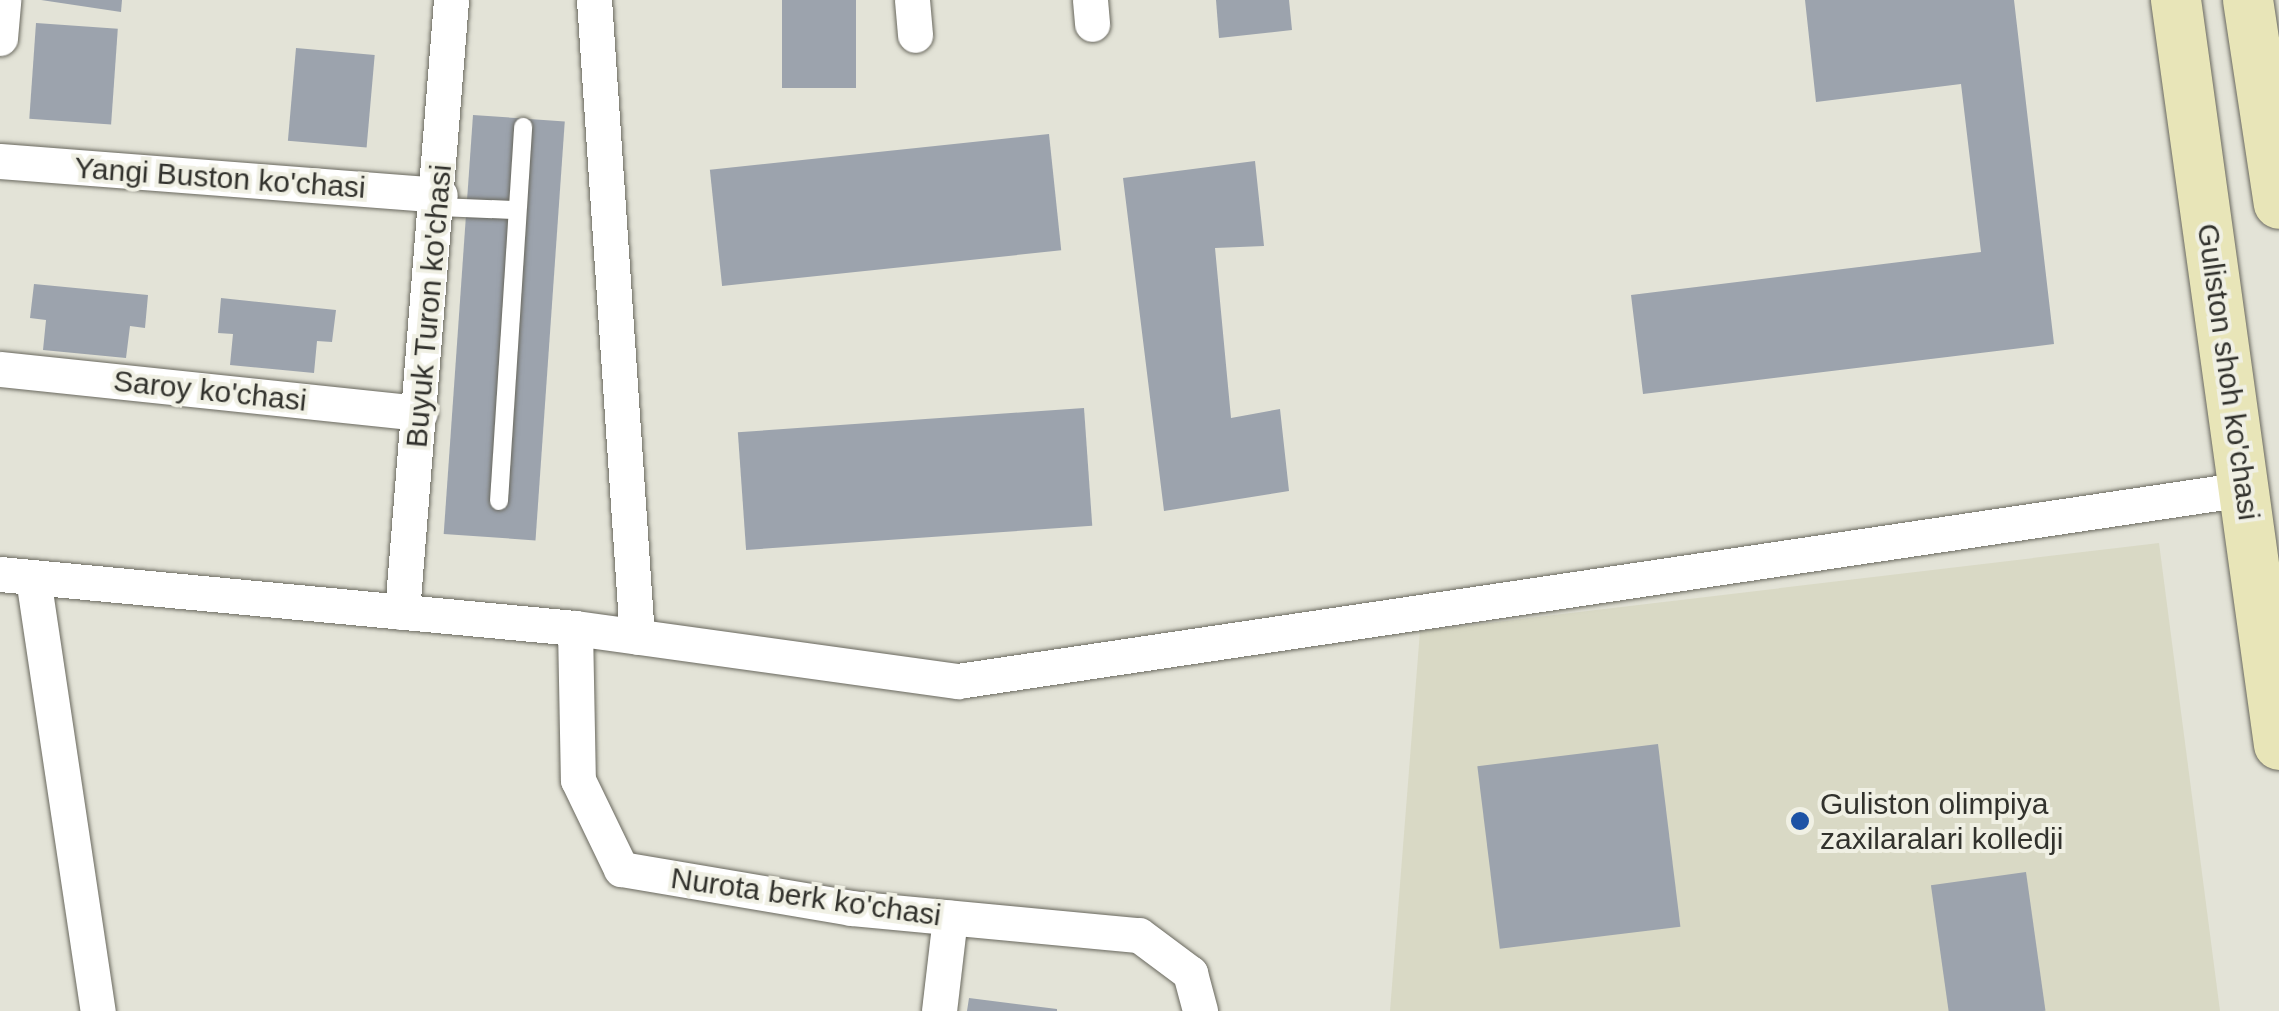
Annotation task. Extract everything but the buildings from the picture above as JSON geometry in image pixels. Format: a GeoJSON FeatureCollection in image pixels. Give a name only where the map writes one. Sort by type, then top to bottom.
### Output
{"type":"FeatureCollection","features":[{"type":"Feature","properties":{"kind":"main road","name":"Guliston shoh ko'chasi"},"geometry":{"type":"LineString","coordinates":[[2176,0],[2279,745]]}},
{"type":"Feature","properties":{"kind":"main road"},"geometry":{"type":"LineString","coordinates":[[2248,0],[2279,204]]}},
{"type":"Feature","properties":{"kind":"street"},"geometry":{"type":"LineString","coordinates":[[0,38],[3,0]]}},
{"type":"Feature","properties":{"kind":"street","name":"Buyuk Turon ko'chasi"},"geometry":{"type":"LineString","coordinates":[[402,612],[439,201],[452,0]]}},
{"type":"Feature","properties":{"kind":"street"},"geometry":{"type":"LineString","coordinates":[[594,0],[637,637]]}},
{"type":"Feature","properties":{"kind":"street","name":"Yangi Buston ko'chasi"},"geometry":{"type":"LineString","coordinates":[[0,161],[439,201]]}},
{"type":"Feature","properties":{"kind":"street","name":"Saroy ko'chasi"},"geometry":{"type":"LineString","coordinates":[[0,368],[420,413]]}},
{"type":"Feature","properties":{"kind":"street"},"geometry":{"type":"LineString","coordinates":[[98,1011],[16,576],[575,628],[958,681],[2244,489]]}},
{"type":"Feature","properties":{"kind":"street","name":"Nurota berk ko'chasi"},"geometry":{"type":"LineString","coordinates":[[575,628],[578,780],[621,869],[851,908],[1138,935],[1190,973],[1200,1011]]}},
{"type":"Feature","properties":{"kind":"street"},"geometry":{"type":"LineString","coordinates":[[939,1011],[950,918]]}},
{"type":"Feature","properties":{"kind":"lane"},"geometry":{"type":"LineString","coordinates":[[498,501],[513,210],[523,127]]}},
{"type":"Feature","properties":{"kind":"lane"},"geometry":{"type":"LineString","coordinates":[[439,201],[513,210]]}},
{"type":"Feature","properties":{"kind":"shaded area","name":"Guliston olimpiya zaxilaralari kolledji"},"geometry":{"type":"Polygon","coordinates":[[[2159,543],[2220,1011],[1390,1011],[1420,631],[2159,543]]]}},
{"type":"Feature","properties":{"kind":"place","name":"Guliston olimpiya zaxilaralari kolledji"},"geometry":{"type":"Point","coordinates":[1800,821]}}]}
